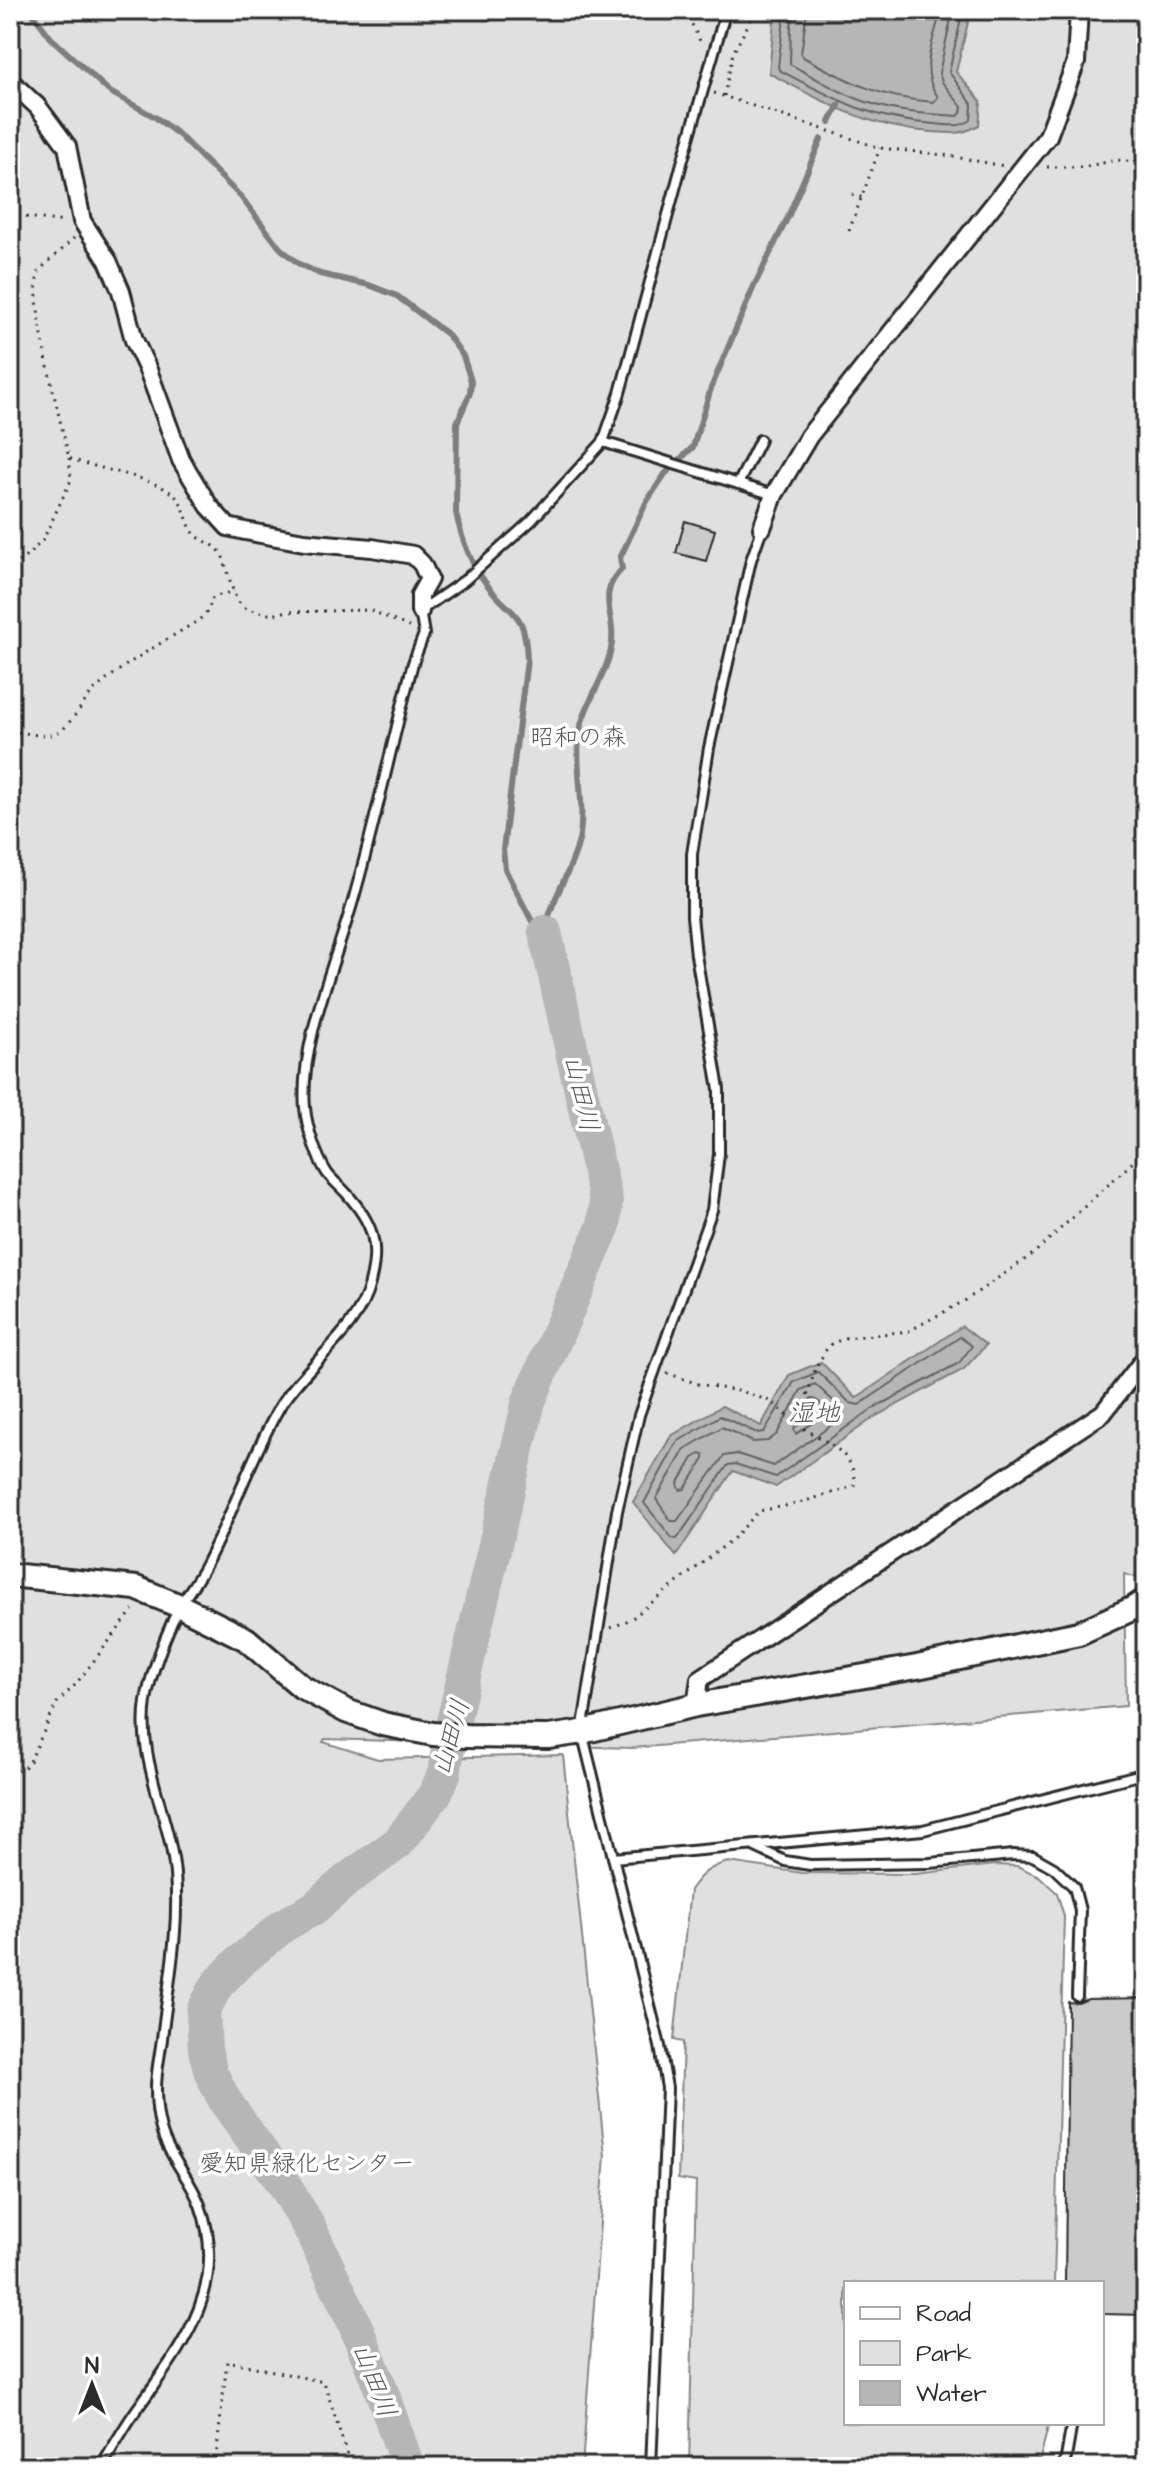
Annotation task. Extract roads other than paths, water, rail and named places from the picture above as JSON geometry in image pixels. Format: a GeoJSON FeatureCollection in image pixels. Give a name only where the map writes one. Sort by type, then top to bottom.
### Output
{"type":"FeatureCollection","features":[{"type":"Feature","properties":{"kind":"street"},"geometry":{"type":"LineString","coordinates":[[762,528],[774,495],[809,436],[1048,136],[1076,62],[1079,10]]}},
{"type":"Feature","properties":{"kind":"street"},"geometry":{"type":"LineString","coordinates":[[10,81],[38,107],[67,146],[82,221],[108,261],[121,291],[134,340],[181,460],[209,506],[228,527],[269,537],[413,555],[422,564],[429,579],[420,595],[420,611]]}},
{"type":"Feature","properties":{"kind":"street"},"geometry":{"type":"LineString","coordinates":[[696,1705],[700,1679],[1103,1413],[1146,1357]]}},
{"type":"Feature","properties":{"kind":"street"},"geometry":{"type":"LineString","coordinates":[[10,1575],[136,1588],[246,1639],[302,1687],[346,1711],[383,1724],[433,1734],[466,1736],[549,1737],[582,1732],[696,1705],[917,1667],[1079,1633],[1142,1611]]}},
{"type":"Feature","properties":{"kind":"lane"},"geometry":{"type":"LineString","coordinates":[[101,2467],[192,2328],[202,2305],[208,2270],[209,2234],[200,2203],[166,2143],[156,2090],[176,1901],[169,1836],[146,1747],[145,1706],[149,1685],[180,1606],[204,1569],[279,1408],[302,1375],[348,1325],[364,1303],[371,1282],[374,1240],[371,1225],[327,1172],[313,1143],[305,1111],[305,1085],[314,1030],[356,891],[413,663],[424,634],[420,611],[465,580],[531,521],[603,442],[620,393],[726,10]]}},
{"type":"Feature","properties":{"kind":"lane"},"geometry":{"type":"LineString","coordinates":[[738,484],[760,440]]}},
{"type":"Feature","properties":{"kind":"lane"},"geometry":{"type":"LineString","coordinates":[[603,442],[774,495]]}},
{"type":"Feature","properties":{"kind":"lane"},"geometry":{"type":"LineString","coordinates":[[651,2467],[667,2088],[660,2046],[582,1732],[617,1511],[639,1415],[712,1210],[719,1154],[719,1089],[696,955],[692,916],[692,854],[712,734],[751,560],[762,528]]}},
{"type":"Feature","properties":{"kind":"lane"},"geometry":{"type":"LineString","coordinates":[[613,1858],[923,1830],[1146,1773]]}},
{"type":"Feature","properties":{"kind":"lane"},"geometry":{"type":"LineString","coordinates":[[754,1846],[785,1861],[810,1865],[930,1863],[1033,1856],[1054,1868],[1074,1887],[1080,1910],[1077,1996]]}},
{"type":"Feature","properties":{"kind":"lane"},"geometry":{"type":"LineString","coordinates":[[1062,2467],[1072,2425]]}},
{"type":"Feature","properties":{"kind":"water"},"geometry":{"type":"Polygon","coordinates":[[[778,10],[971,10],[956,72],[981,101],[979,125],[951,133],[887,125],[847,112],[769,73],[774,20],[778,10]]]}},
{"type":"Feature","properties":{"kind":"water","name":"湿地"},"geometry":{"type":"Polygon","coordinates":[[[962,1326],[986,1345],[964,1369],[876,1416],[776,1487],[733,1471],[676,1556],[633,1502],[671,1436],[722,1406],[761,1426],[789,1375],[821,1362],[856,1398],[962,1326]]]}},
{"type":"Feature","properties":{"kind":"waterway"},"geometry":{"type":"LineString","coordinates":[[30,10],[51,38],[110,92],[155,117],[179,135],[241,197],[280,248],[299,264],[320,274],[369,285],[397,296],[448,335],[463,356],[471,381],[470,393],[457,423],[456,513],[463,540],[475,566],[494,594],[520,621],[526,643],[527,660],[503,850],[505,869],[534,925],[545,932],[579,840],[579,736],[611,649],[609,589],[622,569],[620,558],[647,501],[665,474],[693,447],[711,388],[821,139]]}},
{"type":"Feature","properties":{"kind":"waterway"},"geometry":{"type":"LineString","coordinates":[[830,122],[839,105]]}},
{"type":"Feature","properties":{"kind":"waterway","name":"山田川"},"geometry":{"type":"LineString","coordinates":[[408,2467],[353,2320],[310,2229],[286,2187],[225,2101],[211,2073],[205,2050],[203,2011],[217,1985],[239,1962],[283,1926],[314,1908],[398,1843],[435,1794],[444,1774],[451,1731],[529,1401],[604,1225],[606,1201],[545,932]]}},
{"type":"Feature","properties":{"kind":"park label","name":"昭和の森"},"geometry":{"type":"Point","coordinates":[578,737]}},
{"type":"Feature","properties":{"kind":"park label","name":"愛知県緑化センター"},"geometry":{"type":"Point","coordinates":[307,2163]}}]}
